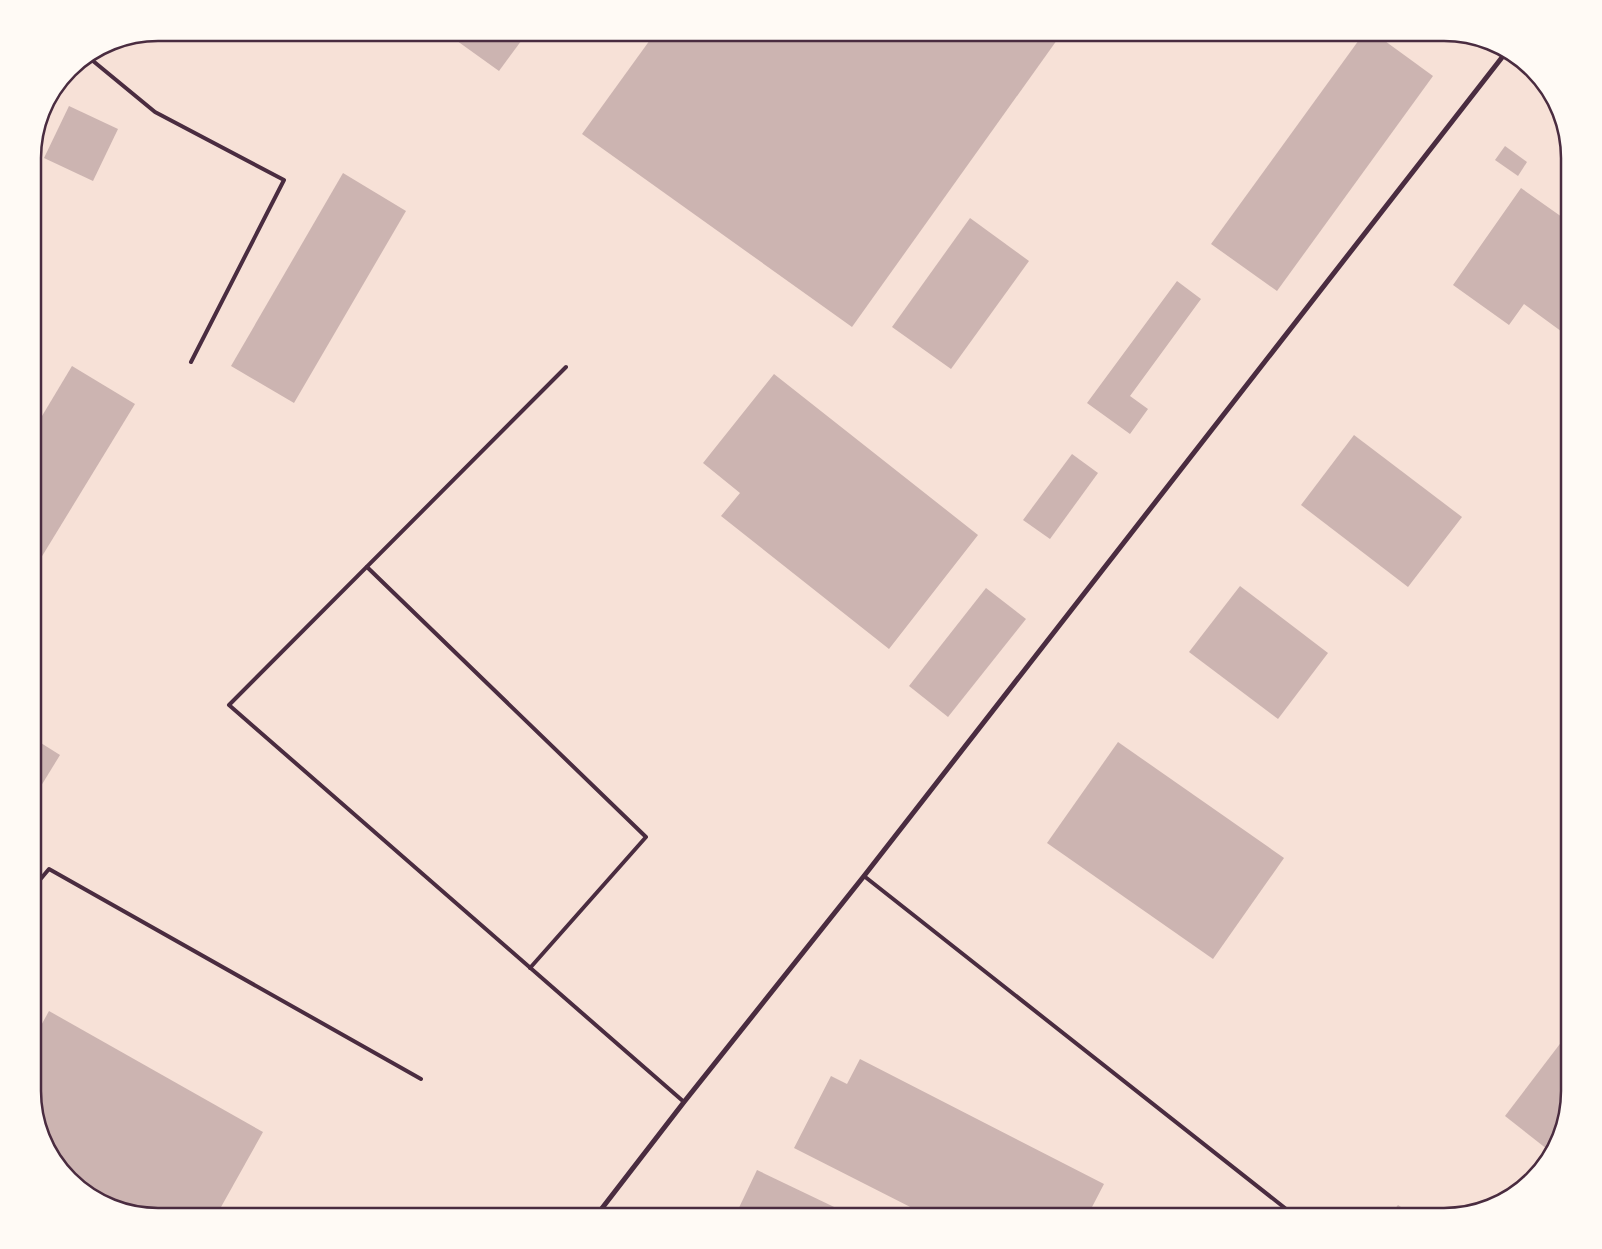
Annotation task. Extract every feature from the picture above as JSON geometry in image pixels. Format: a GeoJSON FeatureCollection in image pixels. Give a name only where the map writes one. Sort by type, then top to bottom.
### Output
{"type":"FeatureCollection","features":[{"type":"Feature","properties":{"kind":"street"},"geometry":{"type":"LineString","coordinates":[[602,1208],[864,876],[1502,57]]}},
{"type":"Feature","properties":{"kind":"lane"},"geometry":{"type":"LineString","coordinates":[[93,61],[155,112],[284,180],[191,362]]}},
{"type":"Feature","properties":{"kind":"lane"},"geometry":{"type":"LineString","coordinates":[[566,367],[229,705],[684,1102]]}},
{"type":"Feature","properties":{"kind":"lane"},"geometry":{"type":"LineString","coordinates":[[367,567],[646,837],[530,968]]}},
{"type":"Feature","properties":{"kind":"lane"},"geometry":{"type":"LineString","coordinates":[[41,878],[49,869],[421,1079]]}},
{"type":"Feature","properties":{"kind":"lane"},"geometry":{"type":"LineString","coordinates":[[864,876],[1285,1208]]}},
{"type":"Feature","properties":{"kind":"building"},"geometry":{"type":"Polygon","coordinates":[[[457,41],[521,41],[499,71],[457,41]]]}},
{"type":"Feature","properties":{"kind":"building"},"geometry":{"type":"Polygon","coordinates":[[[649,41],[1056,41],[852,327],[582,134],[649,41]]]}},
{"type":"Feature","properties":{"kind":"building"},"geometry":{"type":"Polygon","coordinates":[[[1358,41],[1385,41],[1433,76],[1277,291],[1211,244],[1358,41]]]}},
{"type":"Feature","properties":{"kind":"building"},"geometry":{"type":"Polygon","coordinates":[[[69,106],[118,129],[93,181],[44,158],[69,106]]]}},
{"type":"Feature","properties":{"kind":"building"},"geometry":{"type":"Polygon","coordinates":[[[1505,146],[1527,162],[1518,176],[1495,160],[1505,146]]]}},
{"type":"Feature","properties":{"kind":"building"},"geometry":{"type":"Polygon","coordinates":[[[343,173],[406,211],[294,403],[231,366],[343,173]]]}},
{"type":"Feature","properties":{"kind":"building"},"geometry":{"type":"Polygon","coordinates":[[[1521,188],[1561,216],[1561,331],[1524,304],[1509,325],[1453,285],[1521,188]]]}},
{"type":"Feature","properties":{"kind":"building"},"geometry":{"type":"Polygon","coordinates":[[[970,218],[1029,261],[951,369],[892,327],[970,218]]]}},
{"type":"Feature","properties":{"kind":"building"},"geometry":{"type":"Polygon","coordinates":[[[1177,281],[1201,299],[1130,396],[1148,409],[1130,434],[1087,403],[1177,281]]]}},
{"type":"Feature","properties":{"kind":"building"},"geometry":{"type":"Polygon","coordinates":[[[72,366],[135,404],[41,558],[41,418],[72,366]]]}},
{"type":"Feature","properties":{"kind":"building"},"geometry":{"type":"Polygon","coordinates":[[[774,374],[978,535],[889,649],[721,516],[740,493],[703,463],[774,374]]]}},
{"type":"Feature","properties":{"kind":"building"},"geometry":{"type":"Polygon","coordinates":[[[1354,435],[1462,517],[1408,587],[1301,505],[1354,435]]]}},
{"type":"Feature","properties":{"kind":"building"},"geometry":{"type":"Polygon","coordinates":[[[1072,454],[1098,473],[1050,539],[1023,520],[1072,454]]]}},
{"type":"Feature","properties":{"kind":"building"},"geometry":{"type":"Polygon","coordinates":[[[1240,586],[1328,653],[1278,719],[1189,652],[1240,586]]]}},
{"type":"Feature","properties":{"kind":"building"},"geometry":{"type":"Polygon","coordinates":[[[986,588],[1026,619],[948,717],[909,686],[986,588]]]}},
{"type":"Feature","properties":{"kind":"building"},"geometry":{"type":"Polygon","coordinates":[[[1118,742],[1284,858],[1213,959],[1047,843],[1118,742]]]}},
{"type":"Feature","properties":{"kind":"building"},"geometry":{"type":"Polygon","coordinates":[[[41,743],[60,755],[41,786],[41,743]]]}},
{"type":"Feature","properties":{"kind":"building"},"geometry":{"type":"Polygon","coordinates":[[[49,1011],[263,1132],[220,1208],[150,1208],[135,1206],[106,1196],[87,1184],[70,1168],[53,1143],[43,1114],[41,1099],[41,1026],[49,1011]]]}},
{"type":"Feature","properties":{"kind":"building"},"geometry":{"type":"Polygon","coordinates":[[[1561,1042],[1559,1114],[1555,1129],[1546,1148],[1505,1116],[1561,1042]]]}},
{"type":"Feature","properties":{"kind":"building"},"geometry":{"type":"Polygon","coordinates":[[[860,1059],[1104,1184],[1092,1208],[912,1208],[794,1148],[831,1076],[847,1084],[860,1059]]]}},
{"type":"Feature","properties":{"kind":"building"},"geometry":{"type":"Polygon","coordinates":[[[757,1170],[836,1208],[739,1208],[757,1170]]]}}]}
